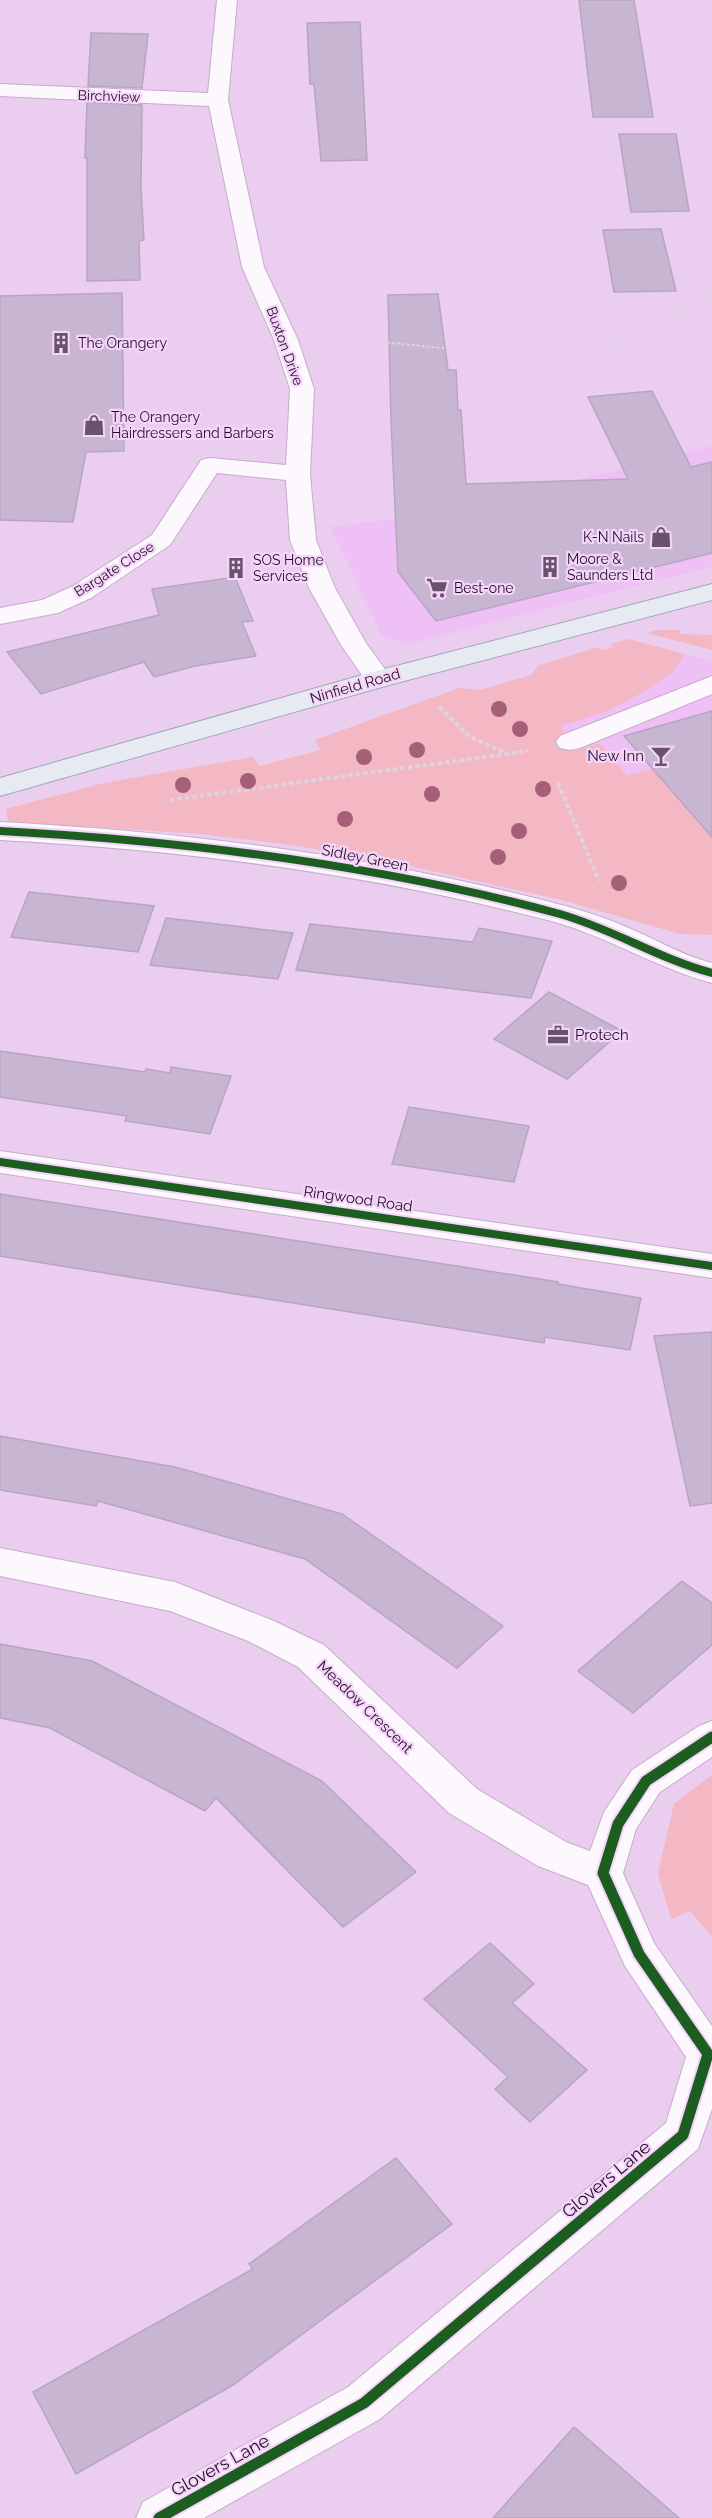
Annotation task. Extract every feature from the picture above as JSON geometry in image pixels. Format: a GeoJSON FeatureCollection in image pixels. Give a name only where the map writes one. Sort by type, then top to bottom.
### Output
{"type":"FeatureCollection","features":[{"type":"Feature","properties":{"kind":"main road","name":"Ninfield Road"},"geometry":{"type":"LineString","coordinates":[[0,787],[380,679],[712,592]]}},
{"type":"Feature","properties":{"kind":"street","name":"Buxton Drive"},"geometry":{"type":"LineString","coordinates":[[227,0],[218,100],[253,267],[286,340],[302,389],[298,474],[303,540],[322,588],[354,645],[380,679]]}},
{"type":"Feature","properties":{"kind":"street","name":"Birchview"},"geometry":{"type":"LineString","coordinates":[[0,90],[218,100]]}},
{"type":"Feature","properties":{"kind":"street","name":"Bargate Close"},"geometry":{"type":"LineString","coordinates":[[0,616],[49,607],[81,592],[161,540],[210,465],[298,474]]}},
{"type":"Feature","properties":{"kind":"street"},"geometry":{"type":"LineString","coordinates":[[557,745],[712,684]]}},
{"type":"Feature","properties":{"kind":"street","name":"Sidley Green"},"geometry":{"type":"LineString","coordinates":[[0,831],[45,832],[188,844],[361,871],[553,912],[622,936],[683,966],[712,973]]}},
{"type":"Feature","properties":{"kind":"street","name":"Ringwood Road"},"geometry":{"type":"LineString","coordinates":[[0,1162],[712,1266]]}},
{"type":"Feature","properties":{"kind":"street","name":"Meadow Crescent"},"geometry":{"type":"LineString","coordinates":[[0,1562],[175,1597],[261,1631],[311,1656],[463,1801],[552,1854],[603,1873]]}},
{"type":"Feature","properties":{"kind":"street"},"geometry":{"type":"LineString","coordinates":[[603,1873],[618,1824],[646,1781],[712,1737]]}},
{"type":"Feature","properties":{"kind":"street","name":"Glovers Lane"},"geometry":{"type":"LineString","coordinates":[[159,2518],[364,2403],[683,2135],[710,2056],[639,1954],[603,1873]]}},
{"type":"Feature","properties":{"kind":"path"},"geometry":{"type":"LineString","coordinates":[[0,14],[3,0]]}},
{"type":"Feature","properties":{"kind":"path"},"geometry":{"type":"LineString","coordinates":[[286,340],[336,337],[590,363],[712,290]]}},
{"type":"Feature","properties":{"kind":"path"},"geometry":{"type":"LineString","coordinates":[[440,708],[470,737],[506,753]]}},
{"type":"Feature","properties":{"kind":"path"},"geometry":{"type":"LineString","coordinates":[[166,801],[557,745],[622,936]]}},
{"type":"Feature","properties":{"kind":"shaded area"},"geometry":{"type":"Polygon","coordinates":[[[712,446],[712,567],[408,644],[383,637],[330,527],[452,512],[712,446]]]}},
{"type":"Feature","properties":{"kind":"shaded area"},"geometry":{"type":"Polygon","coordinates":[[[658,630],[680,630],[680,634],[712,635],[712,650],[646,633],[658,630]]]}},
{"type":"Feature","properties":{"kind":"shaded area"},"geometry":{"type":"Polygon","coordinates":[[[628,639],[685,654],[672,673],[638,695],[610,710],[561,726],[575,751],[600,743],[627,776],[652,769],[685,806],[712,798],[712,935],[680,934],[562,900],[392,862],[298,846],[202,834],[8,822],[6,809],[104,783],[253,757],[260,766],[320,750],[315,740],[459,688],[480,690],[531,675],[539,665],[599,647],[602,650],[614,647],[611,644],[628,639]]]}},
{"type":"Feature","properties":{"kind":"shaded area"},"geometry":{"type":"Polygon","coordinates":[[[685,654],[712,661],[712,899],[575,751],[561,725],[610,710],[638,695],[672,673],[685,654]]]}},
{"type":"Feature","properties":{"kind":"shaded area"},"geometry":{"type":"Polygon","coordinates":[[[712,1775],[712,1937],[690,1911],[671,1919],[658,1873],[674,1804],[712,1775]]]}},
{"type":"Feature","properties":{"kind":"building"},"geometry":{"type":"Polygon","coordinates":[[[579,0],[634,0],[653,117],[593,117],[579,0]]]}},
{"type":"Feature","properties":{"kind":"building"},"geometry":{"type":"Polygon","coordinates":[[[360,22],[367,160],[321,161],[314,84],[310,84],[307,23],[360,22]]]}},
{"type":"Feature","properties":{"kind":"building"},"geometry":{"type":"Polygon","coordinates":[[[91,33],[148,34],[142,88],[88,86],[91,33]]]}},
{"type":"Feature","properties":{"kind":"building"},"geometry":{"type":"Polygon","coordinates":[[[87,102],[142,105],[141,188],[144,240],[139,241],[140,280],[87,281],[87,158],[85,158],[87,102]]]}},
{"type":"Feature","properties":{"kind":"building"},"geometry":{"type":"Polygon","coordinates":[[[619,134],[676,134],[689,211],[631,212],[619,134]]]}},
{"type":"Feature","properties":{"kind":"building"},"geometry":{"type":"Polygon","coordinates":[[[661,229],[676,291],[614,292],[603,230],[661,229]]]}},
{"type":"Feature","properties":{"kind":"building","name":"The Orangery"},"geometry":{"type":"Polygon","coordinates":[[[122,293],[124,451],[86,452],[73,522],[0,520],[0,296],[122,293]]]}},
{"type":"Feature","properties":{"kind":"building"},"geometry":{"type":"Polygon","coordinates":[[[438,294],[448,370],[456,370],[466,484],[628,479],[588,397],[652,391],[691,467],[712,462],[712,553],[436,621],[398,572],[388,295],[438,294]]]}},
{"type":"Feature","properties":{"kind":"building"},"geometry":{"type":"Polygon","coordinates":[[[235,577],[253,621],[242,622],[256,656],[195,666],[154,677],[144,662],[41,694],[7,652],[159,615],[152,589],[235,577]]]}},
{"type":"Feature","properties":{"kind":"building","name":"New Inn"},"geometry":{"type":"Polygon","coordinates":[[[712,711],[712,837],[624,736],[712,711]]]}},
{"type":"Feature","properties":{"kind":"building"},"geometry":{"type":"Polygon","coordinates":[[[29,892],[154,906],[138,952],[11,937],[29,892]]]}},
{"type":"Feature","properties":{"kind":"building"},"geometry":{"type":"Polygon","coordinates":[[[166,918],[293,933],[278,979],[150,965],[166,918]]]}},
{"type":"Feature","properties":{"kind":"building"},"geometry":{"type":"Polygon","coordinates":[[[310,924],[473,942],[479,928],[552,941],[531,998],[296,970],[310,924]]]}},
{"type":"Feature","properties":{"kind":"building","name":"Protech"},"geometry":{"type":"Polygon","coordinates":[[[549,992],[622,1031],[567,1079],[494,1039],[549,992]]]}},
{"type":"Feature","properties":{"kind":"building"},"geometry":{"type":"Polygon","coordinates":[[[0,1051],[145,1072],[146,1069],[170,1073],[171,1067],[231,1076],[210,1134],[125,1121],[127,1116],[0,1097],[0,1051]]]}},
{"type":"Feature","properties":{"kind":"building"},"geometry":{"type":"Polygon","coordinates":[[[409,1107],[529,1126],[514,1182],[392,1164],[409,1107]]]}},
{"type":"Feature","properties":{"kind":"building"},"geometry":{"type":"Polygon","coordinates":[[[0,1194],[558,1282],[558,1284],[641,1298],[630,1350],[545,1337],[544,1343],[92,1271],[0,1256],[0,1194]]]}},
{"type":"Feature","properties":{"kind":"building"},"geometry":{"type":"Polygon","coordinates":[[[712,1332],[712,1503],[690,1506],[654,1336],[712,1332]]]}},
{"type":"Feature","properties":{"kind":"building"},"geometry":{"type":"Polygon","coordinates":[[[0,1436],[175,1467],[342,1514],[503,1626],[457,1668],[305,1559],[98,1501],[96,1506],[0,1490],[0,1436]]]}},
{"type":"Feature","properties":{"kind":"building"},"geometry":{"type":"Polygon","coordinates":[[[682,1581],[712,1603],[712,1645],[633,1713],[578,1671],[682,1581]]]}},
{"type":"Feature","properties":{"kind":"building"},"geometry":{"type":"Polygon","coordinates":[[[0,1644],[92,1661],[322,1781],[416,1872],[343,1927],[216,1798],[205,1811],[50,1728],[0,1718],[0,1644]]]}},
{"type":"Feature","properties":{"kind":"building"},"geometry":{"type":"Polygon","coordinates":[[[490,1943],[534,1984],[512,2003],[587,2070],[530,2122],[495,2089],[508,2077],[424,1999],[490,1943]]]}},
{"type":"Feature","properties":{"kind":"building"},"geometry":{"type":"Polygon","coordinates":[[[396,2158],[452,2224],[233,2385],[76,2474],[33,2392],[253,2269],[249,2264],[396,2158]]]}},
{"type":"Feature","properties":{"kind":"building"},"geometry":{"type":"Polygon","coordinates":[[[574,2427],[679,2518],[493,2518],[574,2427]]]}},
{"type":"Feature","properties":{"kind":"cycle path"},"geometry":{"type":"LineString","coordinates":[[0,831],[139,840],[209,848],[347,868],[415,881],[579,920],[616,933],[677,962],[712,973]]}},
{"type":"Feature","properties":{"kind":"cycle path"},"geometry":{"type":"LineString","coordinates":[[0,1162],[712,1266]]}},
{"type":"Feature","properties":{"kind":"cycle path"},"geometry":{"type":"LineString","coordinates":[[159,2518],[364,2403],[683,2135],[708,2054],[639,1954],[603,1873],[618,1824],[646,1781],[712,1737]]}},
{"type":"Feature","properties":{"kind":"place","name":"The Orangery"},"geometry":{"type":"Point","coordinates":[61,343]}},
{"type":"Feature","properties":{"kind":"place","name":"The Orangery Hairdressers and Barbers"},"geometry":{"type":"Point","coordinates":[94,425]}},
{"type":"Feature","properties":{"kind":"place","name":"K-N Nails"},"geometry":{"type":"Point","coordinates":[661,537]}},
{"type":"Feature","properties":{"kind":"place","name":"Moore & Saunders Ltd"},"geometry":{"type":"Point","coordinates":[550,567]}},
{"type":"Feature","properties":{"kind":"place","name":"SOS Home Services"},"geometry":{"type":"Point","coordinates":[236,568]}},
{"type":"Feature","properties":{"kind":"place","name":"Best-one"},"geometry":{"type":"Point","coordinates":[437,588]}},
{"type":"Feature","properties":{"kind":"place","name":"New Inn"},"geometry":{"type":"Point","coordinates":[661,756]}},
{"type":"Feature","properties":{"kind":"place","name":"Protech"},"geometry":{"type":"Point","coordinates":[558,1035]}}]}
